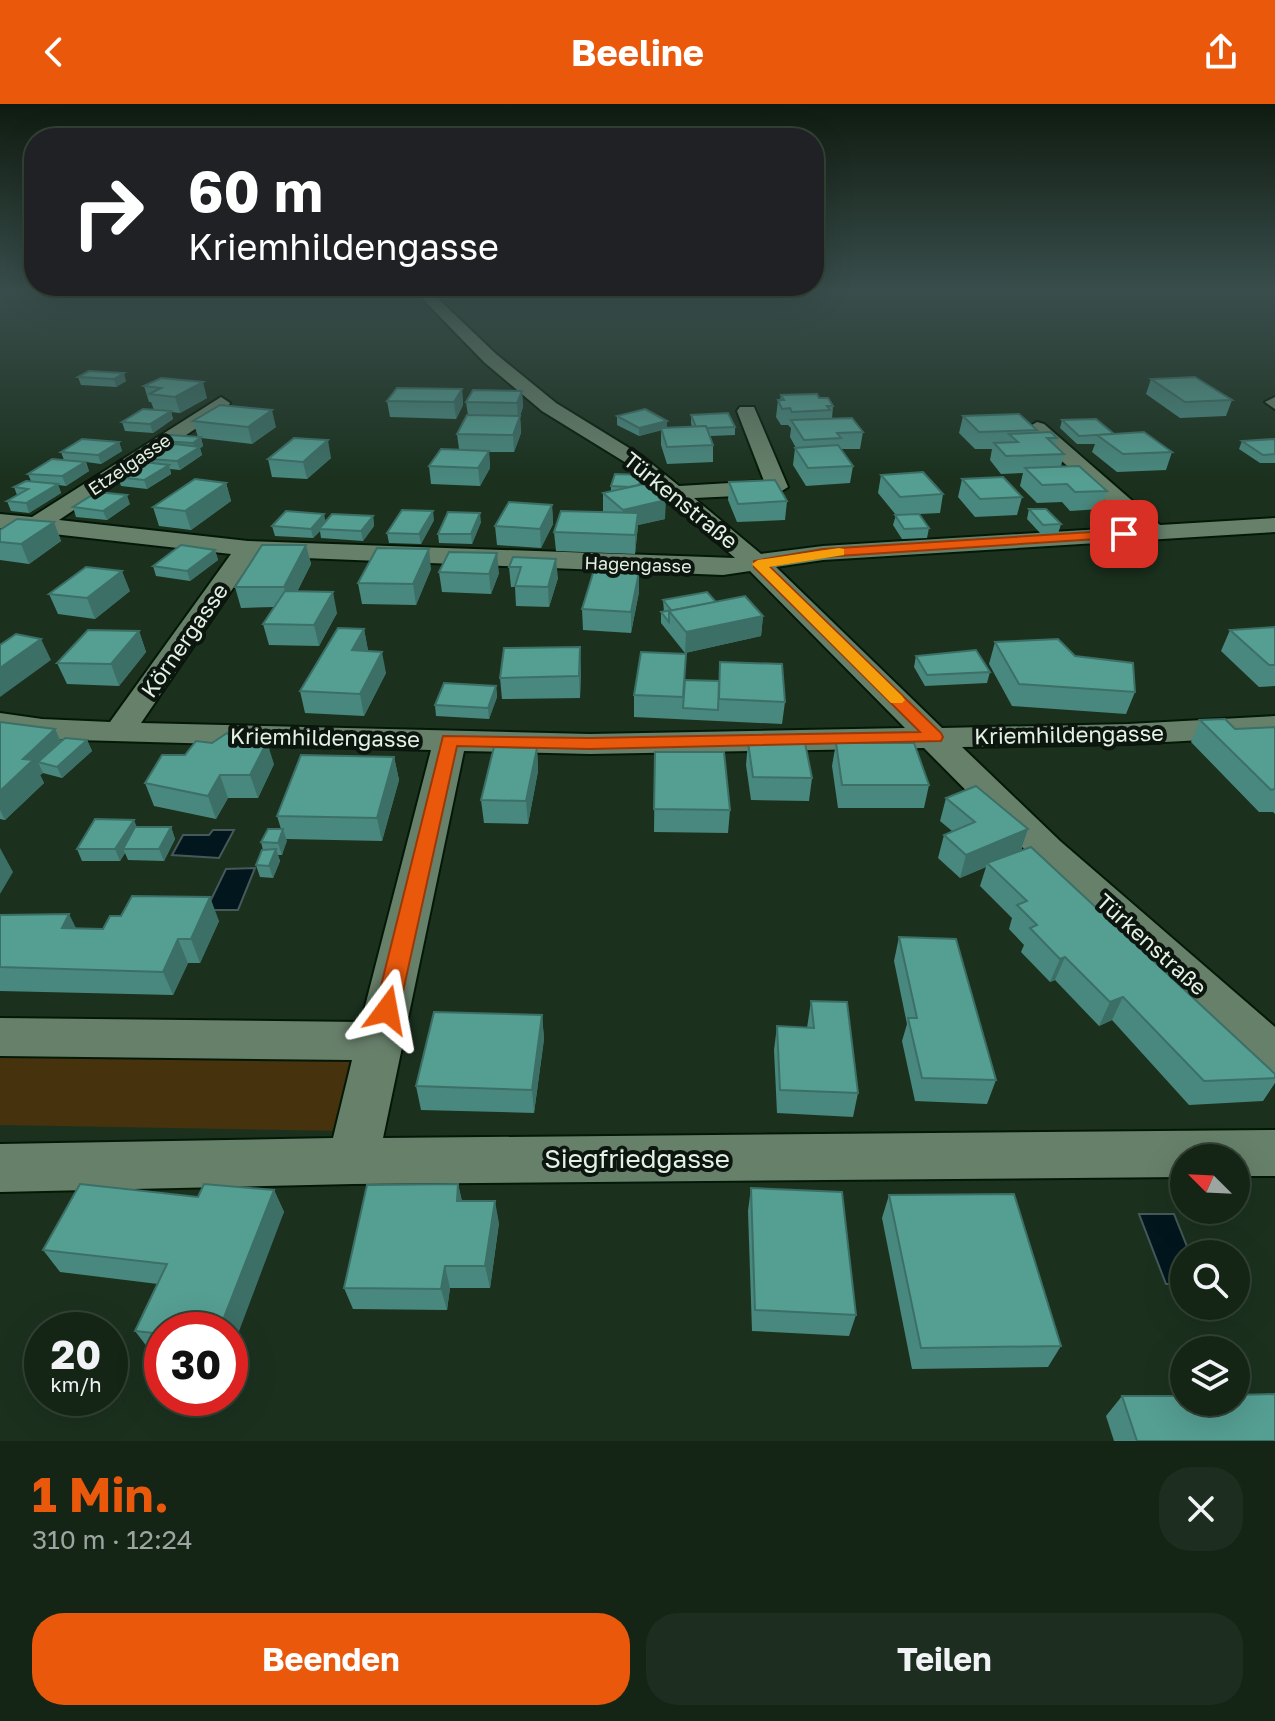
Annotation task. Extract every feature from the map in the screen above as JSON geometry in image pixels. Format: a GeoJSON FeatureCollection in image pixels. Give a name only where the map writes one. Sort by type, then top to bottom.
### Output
{"type":"FeatureCollection","features":[{"type":"Feature","properties":{"kind":"street","name":"Türkenstraße"},"geometry":{"type":"LineString","coordinates":[[485,353],[549,407],[635,460],[758,564],[1047,850],[1275,1055]]}},
{"type":"Feature","properties":{"kind":"street","name":"Etzelgasse"},"geometry":{"type":"LineString","coordinates":[[38,524],[221,403]]}},
{"type":"Feature","properties":{"kind":"street"},"geometry":{"type":"LineString","coordinates":[[671,493],[777,487],[747,411]]}},
{"type":"Feature","properties":{"kind":"street"},"geometry":{"type":"LineString","coordinates":[[1037,428],[1154,532]]}},
{"type":"Feature","properties":{"kind":"street","name":"Hagengasse"},"geometry":{"type":"LineString","coordinates":[[0,521],[248,548],[723,567],[823,553],[1275,525]]}},
{"type":"Feature","properties":{"kind":"street","name":"Körnergasse"},"geometry":{"type":"LineString","coordinates":[[119,732],[248,548]]}},
{"type":"Feature","properties":{"kind":"street","name":"Kriemhildengasse"},"geometry":{"type":"LineString","coordinates":[[0,723],[42,729],[119,732],[590,744],[1128,734],[1275,726]]}},
{"type":"Feature","properties":{"kind":"street"},"geometry":{"type":"LineString","coordinates":[[353,1161],[450,740]]}},
{"type":"Feature","properties":{"kind":"street"},"geometry":{"type":"LineString","coordinates":[[0,1037],[379,1041]]}},
{"type":"Feature","properties":{"kind":"street","name":"Siegfriedgasse"},"geometry":{"type":"LineString","coordinates":[[0,1168],[353,1161],[1275,1153]]}},
{"type":"Feature","properties":{"kind":"shaded area"},"geometry":{"type":"Polygon","coordinates":[[[0,1054],[363,1061],[344,1131],[0,1125],[0,1054]]]}},
{"type":"Feature","properties":{"kind":"water"},"geometry":{"type":"Polygon","coordinates":[[[213,830],[234,830],[219,858],[172,855],[183,835],[209,835],[213,830]]]}},
{"type":"Feature","properties":{"kind":"water"},"geometry":{"type":"Polygon","coordinates":[[[255,868],[238,910],[206,910],[226,869],[255,868]]]}},
{"type":"Feature","properties":{"kind":"water"},"geometry":{"type":"Polygon","coordinates":[[[1139,1214],[1170,1214],[1170,1224],[1178,1224],[1184,1240],[1170,1240],[1170,1284],[1166,1284],[1139,1214]]]}},
{"type":"Feature","properties":{"kind":"building"},"geometry":{"type":"Polygon","coordinates":[[[89,371],[124,373],[114,379],[78,377],[89,371]]]}},
{"type":"Feature","properties":{"kind":"building"},"geometry":{"type":"Polygon","coordinates":[[[1195,377],[1232,400],[1185,402],[1151,379],[1195,377]]]}},
{"type":"Feature","properties":{"kind":"building"},"geometry":{"type":"Polygon","coordinates":[[[161,378],[203,382],[175,397],[149,394],[161,388],[144,386],[161,378]]]}},
{"type":"Feature","properties":{"kind":"building"},"geometry":{"type":"Polygon","coordinates":[[[397,388],[462,389],[454,402],[387,401],[397,388]]]}},
{"type":"Feature","properties":{"kind":"building"},"geometry":{"type":"Polygon","coordinates":[[[473,390],[522,391],[517,403],[466,402],[473,390]]]}},
{"type":"Feature","properties":{"kind":"building"},"geometry":{"type":"Polygon","coordinates":[[[817,394],[819,398],[828,398],[833,406],[827,406],[830,410],[792,412],[790,408],[782,409],[778,400],[784,400],[781,395],[817,394]]]}},
{"type":"Feature","properties":{"kind":"building"},"geometry":{"type":"Polygon","coordinates":[[[220,405],[272,410],[248,427],[193,421],[220,405]]]}},
{"type":"Feature","properties":{"kind":"building"},"geometry":{"type":"Polygon","coordinates":[[[143,409],[171,411],[150,424],[122,422],[143,409]]]}},
{"type":"Feature","properties":{"kind":"building"},"geometry":{"type":"Polygon","coordinates":[[[645,409],[667,421],[639,428],[617,416],[645,409]]]}},
{"type":"Feature","properties":{"kind":"building"},"geometry":{"type":"Polygon","coordinates":[[[728,413],[735,427],[696,427],[691,415],[728,413]]]}},
{"type":"Feature","properties":{"kind":"building"},"geometry":{"type":"Polygon","coordinates":[[[1019,414],[1037,430],[979,432],[963,416],[1019,414]]]}},
{"type":"Feature","properties":{"kind":"building"},"geometry":{"type":"Polygon","coordinates":[[[467,415],[520,416],[513,435],[457,434],[467,415]]]}},
{"type":"Feature","properties":{"kind":"building"},"geometry":{"type":"Polygon","coordinates":[[[852,418],[863,432],[837,433],[841,438],[804,440],[791,420],[852,418]]]}},
{"type":"Feature","properties":{"kind":"building"},"geometry":{"type":"Polygon","coordinates":[[[1096,419],[1114,434],[1079,436],[1062,420],[1096,419]]]}},
{"type":"Feature","properties":{"kind":"building"},"geometry":{"type":"Polygon","coordinates":[[[706,426],[713,445],[667,447],[661,428],[706,426]]]}},
{"type":"Feature","properties":{"kind":"building"},"geometry":{"type":"Polygon","coordinates":[[[1051,432],[1057,438],[1047,438],[1064,454],[1006,456],[994,443],[1018,442],[1009,434],[1051,432]]]}},
{"type":"Feature","properties":{"kind":"building"},"geometry":{"type":"Polygon","coordinates":[[[1144,432],[1172,452],[1123,454],[1097,435],[1144,432]]]}},
{"type":"Feature","properties":{"kind":"building"},"geometry":{"type":"Polygon","coordinates":[[[170,435],[201,437],[193,443],[161,441],[170,435]]]}},
{"type":"Feature","properties":{"kind":"building"},"geometry":{"type":"Polygon","coordinates":[[[294,438],[328,440],[303,462],[268,459],[294,438]]]}},
{"type":"Feature","properties":{"kind":"building"},"geometry":{"type":"Polygon","coordinates":[[[82,439],[119,442],[98,455],[61,452],[82,439]]]}},
{"type":"Feature","properties":{"kind":"building"},"geometry":{"type":"Polygon","coordinates":[[[1274,439],[1275,454],[1263,455],[1242,441],[1274,439]]]}},
{"type":"Feature","properties":{"kind":"building"},"geometry":{"type":"Polygon","coordinates":[[[175,444],[200,447],[177,461],[151,459],[175,444]]]}},
{"type":"Feature","properties":{"kind":"building"},"geometry":{"type":"Polygon","coordinates":[[[838,445],[853,466],[808,468],[795,448],[838,445]]]}},
{"type":"Feature","properties":{"kind":"building"},"geometry":{"type":"Polygon","coordinates":[[[441,449],[489,451],[478,468],[429,466],[441,449]]]}},
{"type":"Feature","properties":{"kind":"building"},"geometry":{"type":"Polygon","coordinates":[[[52,459],[85,462],[62,476],[28,474],[52,459]]]}},
{"type":"Feature","properties":{"kind":"building"},"geometry":{"type":"Polygon","coordinates":[[[144,462],[169,465],[144,480],[118,477],[144,462]]]}},
{"type":"Feature","properties":{"kind":"building"},"geometry":{"type":"Polygon","coordinates":[[[1079,466],[1107,491],[1075,492],[1067,484],[1042,485],[1025,468],[1079,466]]]}},
{"type":"Feature","properties":{"kind":"building"},"geometry":{"type":"Polygon","coordinates":[[[923,472],[943,494],[900,497],[881,475],[923,472]]]}},
{"type":"Feature","properties":{"kind":"building"},"geometry":{"type":"Polygon","coordinates":[[[615,474],[642,475],[639,485],[611,486],[615,474]]]}},
{"type":"Feature","properties":{"kind":"building"},"geometry":{"type":"Polygon","coordinates":[[[1003,477],[1022,497],[980,499],[962,479],[1003,477]]]}},
{"type":"Feature","properties":{"kind":"building"},"geometry":{"type":"Polygon","coordinates":[[[195,479],[226,483],[185,511],[153,507],[195,479]]]}},
{"type":"Feature","properties":{"kind":"building"},"geometry":{"type":"Polygon","coordinates":[[[775,480],[787,501],[738,504],[729,482],[775,480]]]}},
{"type":"Feature","properties":{"kind":"building"},"geometry":{"type":"Polygon","coordinates":[[[26,481],[58,484],[26,503],[7,501],[28,489],[14,487],[26,481]]]}},
{"type":"Feature","properties":{"kind":"building"},"geometry":{"type":"Polygon","coordinates":[[[644,484],[666,500],[623,510],[603,493],[644,484]]]}},
{"type":"Feature","properties":{"kind":"building"},"geometry":{"type":"Polygon","coordinates":[[[97,492],[127,495],[103,511],[73,507],[97,492]]]}},
{"type":"Feature","properties":{"kind":"building"},"geometry":{"type":"Polygon","coordinates":[[[509,502],[552,505],[540,529],[495,526],[509,502]]]}},
{"type":"Feature","properties":{"kind":"building"},"geometry":{"type":"Polygon","coordinates":[[[1029,509],[1046,509],[1061,524],[1043,525],[1029,509]]]}},
{"type":"Feature","properties":{"kind":"building"},"geometry":{"type":"Polygon","coordinates":[[[402,510],[433,511],[419,534],[387,533],[402,510]]]}},
{"type":"Feature","properties":{"kind":"building"},"geometry":{"type":"Polygon","coordinates":[[[286,511],[324,514],[311,529],[272,526],[286,511]]]}},
{"type":"Feature","properties":{"kind":"building"},"geometry":{"type":"Polygon","coordinates":[[[561,511],[638,513],[635,535],[554,532],[561,511]]]}},
{"type":"Feature","properties":{"kind":"building"},"geometry":{"type":"Polygon","coordinates":[[[448,512],[480,513],[471,534],[438,534],[448,512]]]}},
{"type":"Feature","properties":{"kind":"building"},"geometry":{"type":"Polygon","coordinates":[[[332,514],[373,516],[361,531],[319,529],[332,514]]]}},
{"type":"Feature","properties":{"kind":"building"},"geometry":{"type":"Polygon","coordinates":[[[919,514],[929,528],[904,529],[895,515],[919,514]]]}},
{"type":"Feature","properties":{"kind":"building"},"geometry":{"type":"Polygon","coordinates":[[[17,519],[54,522],[21,544],[0,542],[0,530],[17,519]]]}},
{"type":"Feature","properties":{"kind":"building"},"geometry":{"type":"Polygon","coordinates":[[[181,545],[215,550],[187,571],[153,566],[181,545]]]}},
{"type":"Feature","properties":{"kind":"building"},"geometry":{"type":"Polygon","coordinates":[[[262,545],[306,545],[284,587],[235,587],[262,545]]]}},
{"type":"Feature","properties":{"kind":"building"},"geometry":{"type":"Polygon","coordinates":[[[377,548],[429,549],[413,584],[358,583],[377,548]]]}},
{"type":"Feature","properties":{"kind":"building"},"geometry":{"type":"Polygon","coordinates":[[[449,552],[497,553],[489,574],[439,572],[449,552]]]}},
{"type":"Feature","properties":{"kind":"building"},"geometry":{"type":"Polygon","coordinates":[[[513,557],[556,559],[548,587],[515,586],[521,567],[509,567],[513,557]]]}},
{"type":"Feature","properties":{"kind":"building"},"geometry":{"type":"Polygon","coordinates":[[[86,567],[122,571],[87,598],[49,594],[86,567]]]}},
{"type":"Feature","properties":{"kind":"building"},"geometry":{"type":"Polygon","coordinates":[[[594,570],[639,572],[631,612],[582,609],[594,570]]]}},
{"type":"Feature","properties":{"kind":"building"},"geometry":{"type":"Polygon","coordinates":[[[285,591],[333,592],[314,625],[263,624],[285,591]]]}},
{"type":"Feature","properties":{"kind":"building"},"geometry":{"type":"Polygon","coordinates":[[[707,592],[716,602],[669,611],[669,622],[661,612],[671,610],[663,600],[707,592]]]}},
{"type":"Feature","properties":{"kind":"building"},"geometry":{"type":"Polygon","coordinates":[[[745,596],[763,616],[686,632],[669,611],[745,596]]]}},
{"type":"Feature","properties":{"kind":"building"},"geometry":{"type":"Polygon","coordinates":[[[1275,627],[1275,665],[1269,665],[1230,630],[1275,627]]]}},
{"type":"Feature","properties":{"kind":"building"},"geometry":{"type":"Polygon","coordinates":[[[338,628],[364,629],[352,650],[382,652],[360,694],[300,691],[338,628]]]}},
{"type":"Feature","properties":{"kind":"building"},"geometry":{"type":"Polygon","coordinates":[[[88,630],[139,631],[111,664],[57,663],[88,630]]]}},
{"type":"Feature","properties":{"kind":"building"},"geometry":{"type":"Polygon","coordinates":[[[16,634],[41,639],[0,668],[0,645],[16,634]]]}},
{"type":"Feature","properties":{"kind":"building"},"geometry":{"type":"Polygon","coordinates":[[[1058,639],[1075,656],[1133,663],[1135,692],[1019,684],[995,642],[1058,639]]]}},
{"type":"Feature","properties":{"kind":"building"},"geometry":{"type":"Polygon","coordinates":[[[580,647],[579,676],[500,678],[504,648],[580,647]]]}},
{"type":"Feature","properties":{"kind":"building"},"geometry":{"type":"Polygon","coordinates":[[[976,650],[990,672],[927,675],[916,656],[976,650]]]}},
{"type":"Feature","properties":{"kind":"building"},"geometry":{"type":"Polygon","coordinates":[[[641,652],[686,654],[683,697],[634,695],[641,652]]]}},
{"type":"Feature","properties":{"kind":"building"},"geometry":{"type":"Polygon","coordinates":[[[720,662],[782,664],[785,702],[719,699],[720,662]]]}},
{"type":"Feature","properties":{"kind":"building"},"geometry":{"type":"Polygon","coordinates":[[[685,680],[719,681],[718,710],[683,708],[685,680]]]}},
{"type":"Feature","properties":{"kind":"building"},"geometry":{"type":"Polygon","coordinates":[[[444,683],[496,686],[488,708],[435,705],[444,683]]]}},
{"type":"Feature","properties":{"kind":"building"},"geometry":{"type":"Polygon","coordinates":[[[1225,719],[1235,729],[1275,727],[1275,789],[1271,790],[1200,720],[1225,719]]]}},
{"type":"Feature","properties":{"kind":"building"},"geometry":{"type":"Polygon","coordinates":[[[0,722],[55,729],[23,759],[33,760],[0,791],[0,722]]]}},
{"type":"Feature","properties":{"kind":"building"},"geometry":{"type":"Polygon","coordinates":[[[227,733],[235,741],[267,742],[250,775],[220,775],[208,796],[145,783],[162,755],[185,755],[196,741],[212,743],[227,733]]]}},
{"type":"Feature","properties":{"kind":"building"},"geometry":{"type":"Polygon","coordinates":[[[65,738],[87,740],[57,767],[38,762],[65,738]]]}},
{"type":"Feature","properties":{"kind":"building"},"geometry":{"type":"Polygon","coordinates":[[[748,742],[805,743],[812,778],[753,777],[748,742]]]}},
{"type":"Feature","properties":{"kind":"building"},"geometry":{"type":"Polygon","coordinates":[[[836,743],[914,743],[929,785],[842,785],[836,743]]]}},
{"type":"Feature","properties":{"kind":"building"},"geometry":{"type":"Polygon","coordinates":[[[494,747],[537,748],[526,801],[481,800],[494,747]]]}},
{"type":"Feature","properties":{"kind":"building"},"geometry":{"type":"Polygon","coordinates":[[[655,752],[724,752],[730,810],[654,809],[655,752]]]}},
{"type":"Feature","properties":{"kind":"building"},"geometry":{"type":"Polygon","coordinates":[[[301,755],[394,757],[377,818],[277,816],[301,755]]]}},
{"type":"Feature","properties":{"kind":"building"},"geometry":{"type":"Polygon","coordinates":[[[976,786],[1028,829],[966,855],[944,835],[975,822],[946,798],[976,786]]]}},
{"type":"Feature","properties":{"kind":"building"},"geometry":{"type":"Polygon","coordinates":[[[95,819],[134,820],[115,849],[77,849],[95,819]]]}},
{"type":"Feature","properties":{"kind":"building"},"geometry":{"type":"Polygon","coordinates":[[[135,827],[171,827],[159,849],[123,849],[135,827]]]}},
{"type":"Feature","properties":{"kind":"building"},"geometry":{"type":"Polygon","coordinates":[[[268,829],[283,829],[278,843],[261,842],[268,829]]]}},
{"type":"Feature","properties":{"kind":"building"},"geometry":{"type":"Polygon","coordinates":[[[1031,847],[1275,1074],[1275,1078],[1204,1081],[1123,997],[1110,1002],[1065,957],[1060,959],[1030,928],[1037,925],[1017,905],[1027,901],[987,863],[1031,847]]]}},
{"type":"Feature","properties":{"kind":"building"},"geometry":{"type":"Polygon","coordinates":[[[276,849],[269,866],[256,865],[262,850],[276,849]]]}},
{"type":"Feature","properties":{"kind":"building"},"geometry":{"type":"Polygon","coordinates":[[[132,896],[210,897],[191,939],[178,939],[163,972],[0,967],[0,915],[69,914],[62,928],[103,929],[110,916],[121,916],[132,896]]]}},
{"type":"Feature","properties":{"kind":"building"},"geometry":{"type":"Polygon","coordinates":[[[899,937],[956,939],[996,1080],[922,1078],[908,1018],[917,1018],[899,937]]]}},
{"type":"Feature","properties":{"kind":"building"},"geometry":{"type":"Polygon","coordinates":[[[811,1001],[847,1002],[858,1093],[780,1090],[777,1026],[814,1028],[811,1001]]]}},
{"type":"Feature","properties":{"kind":"building"},"geometry":{"type":"Polygon","coordinates":[[[434,1012],[542,1015],[532,1090],[416,1086],[434,1012]]]}},
{"type":"Feature","properties":{"kind":"building"},"geometry":{"type":"Polygon","coordinates":[[[80,1184],[198,1197],[204,1184],[274,1190],[226,1312],[144,1312],[167,1264],[43,1250],[80,1184]]]}},
{"type":"Feature","properties":{"kind":"building"},"geometry":{"type":"Polygon","coordinates":[[[458,1184],[457,1201],[495,1201],[485,1266],[445,1266],[441,1289],[344,1288],[367,1185],[458,1184]]]}},
{"type":"Feature","properties":{"kind":"building"},"geometry":{"type":"Polygon","coordinates":[[[751,1188],[842,1192],[856,1315],[755,1310],[751,1188]]]}},
{"type":"Feature","properties":{"kind":"building"},"geometry":{"type":"Polygon","coordinates":[[[1014,1194],[1061,1346],[921,1348],[889,1195],[1014,1194]]]}},
{"type":"Feature","properties":{"kind":"building"},"geometry":{"type":"Polygon","coordinates":[[[144,1312],[144,1332],[135,1331],[144,1312]]]}},
{"type":"Feature","properties":{"kind":"building"},"geometry":{"type":"Polygon","coordinates":[[[1275,1394],[1275,1441],[1137,1441],[1122,1396],[1170,1396],[1170,1416],[1250,1416],[1250,1395],[1275,1394]]]}},
{"type":"Feature","properties":{"kind":"slow traffic"},"geometry":{"type":"LineString","coordinates":[[839,552],[758,564],[897,700]]}},
{"type":"Feature","properties":{"kind":"route"},"geometry":{"type":"LineString","coordinates":[[387,1010],[450,740],[590,744],[935,737],[758,564],[823,553],[1124,534]]}}]}
